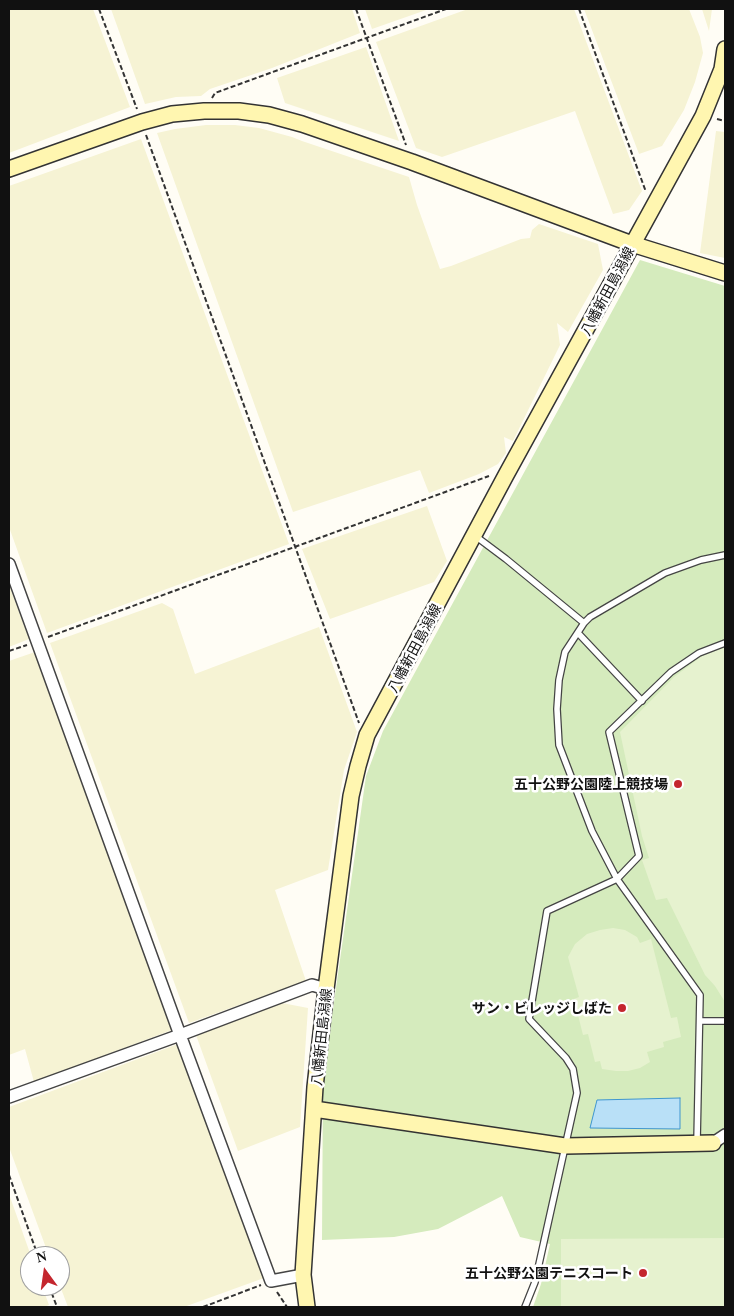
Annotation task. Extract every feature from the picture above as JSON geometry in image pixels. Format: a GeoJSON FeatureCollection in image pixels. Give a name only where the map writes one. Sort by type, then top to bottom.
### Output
{"type":"FeatureCollection","features":[{"type":"Feature","properties":{"kind":"main road","name":"八幡新田島潟線"},"geometry":{"type":"LineString","coordinates":[[307,1307],[303,1275],[315,1087],[351,796],[367,735],[506,475],[703,116],[722,70],[725,49]]}},
{"type":"Feature","properties":{"kind":"main road"},"geometry":{"type":"LineString","coordinates":[[9,169],[142,122],[172,114],[204,111],[239,111],[269,115],[302,124],[412,162],[632,244],[725,273]]}},
{"type":"Feature","properties":{"kind":"main road"},"geometry":{"type":"LineString","coordinates":[[314,1109],[565,1146],[697,1144],[719,1139]]}},
{"type":"Feature","properties":{"kind":"street"},"geometry":{"type":"LineString","coordinates":[[9,564],[271,1282],[303,1275]]}},
{"type":"Feature","properties":{"kind":"street"},"geometry":{"type":"LineString","coordinates":[[9,1097],[312,985],[326,989]]}},
{"type":"Feature","properties":{"kind":"lane"},"geometry":{"type":"LineString","coordinates":[[474,535],[584,623]]}},
{"type":"Feature","properties":{"kind":"lane"},"geometry":{"type":"LineString","coordinates":[[697,1144],[700,995],[617,879],[592,831],[559,745],[557,709],[559,680],[565,652],[590,617],[665,573],[701,560],[725,556]]}},
{"type":"Feature","properties":{"kind":"lane"},"geometry":{"type":"LineString","coordinates":[[578,633],[642,701]]}},
{"type":"Feature","properties":{"kind":"lane"},"geometry":{"type":"LineString","coordinates":[[525,1307],[534,1282],[577,1093],[573,1069],[566,1058],[529,1019],[547,911],[617,879],[639,856],[609,732],[671,672],[700,653],[725,643]]}},
{"type":"Feature","properties":{"kind":"lane"},"geometry":{"type":"LineString","coordinates":[[700,1021],[725,1021]]}},
{"type":"Feature","properties":{"kind":"path"},"geometry":{"type":"LineString","coordinates":[[99,9],[142,122],[358,722],[367,735]]}},
{"type":"Feature","properties":{"kind":"path"},"geometry":{"type":"LineString","coordinates":[[356,9],[412,162]]}},
{"type":"Feature","properties":{"kind":"path"},"geometry":{"type":"LineString","coordinates":[[204,111],[215,93],[446,9]]}},
{"type":"Feature","properties":{"kind":"path"},"geometry":{"type":"LineString","coordinates":[[579,9],[646,192],[654,204]]}},
{"type":"Feature","properties":{"kind":"path"},"geometry":{"type":"LineString","coordinates":[[9,651],[492,475],[506,475]]}},
{"type":"Feature","properties":{"kind":"path"},"geometry":{"type":"LineString","coordinates":[[9,1175],[34,1246]]}},
{"type":"Feature","properties":{"kind":"path"},"geometry":{"type":"LineString","coordinates":[[205,1307],[271,1282],[286,1307]]}},
{"type":"Feature","properties":{"kind":"shaded area"},"geometry":{"type":"Polygon","coordinates":[[[9,9],[93,9],[130,107],[9,153],[9,9]]]}},
{"type":"Feature","properties":{"kind":"shaded area"},"geometry":{"type":"Polygon","coordinates":[[[111,9],[352,9],[360,33],[272,68],[210,89],[201,96],[176,97],[145,104],[111,9]]]}},
{"type":"Feature","properties":{"kind":"shaded area"},"geometry":{"type":"Polygon","coordinates":[[[365,9],[429,9],[372,29],[365,9]]]}},
{"type":"Feature","properties":{"kind":"shaded area"},"geometry":{"type":"Polygon","coordinates":[[[468,9],[574,9],[642,191],[629,210],[613,214],[575,111],[442,157],[416,148],[376,42],[468,9]]]}},
{"type":"Feature","properties":{"kind":"shaded area"},"geometry":{"type":"Polygon","coordinates":[[[584,9],[689,9],[700,37],[703,53],[695,82],[684,110],[662,146],[639,154],[584,9]]]}},
{"type":"Feature","properties":{"kind":"shaded area"},"geometry":{"type":"Polygon","coordinates":[[[702,9],[712,9],[709,31],[702,9]]]}},
{"type":"Feature","properties":{"kind":"shaded area"},"geometry":{"type":"Polygon","coordinates":[[[366,47],[399,141],[285,103],[277,78],[366,47]]]}},
{"type":"Feature","properties":{"kind":"shaded area"},"geometry":{"type":"Polygon","coordinates":[[[206,125],[235,125],[259,128],[292,137],[409,177],[440,269],[521,239],[530,238],[532,230],[539,224],[598,244],[603,270],[568,332],[557,323],[560,345],[513,441],[504,437],[506,453],[498,464],[479,474],[429,493],[420,470],[293,512],[157,133],[206,125]]]}},
{"type":"Feature","properties":{"kind":"shaded area"},"geometry":{"type":"Polygon","coordinates":[[[716,131],[725,132],[725,258],[700,253],[716,131]]]}},
{"type":"Feature","properties":{"kind":"shaded area"},"geometry":{"type":"Polygon","coordinates":[[[141,139],[289,544],[47,633],[9,527],[9,186],[141,139]]]}},
{"type":"Feature","properties":{"kind":"shaded area"},"geometry":{"type":"Polygon","coordinates":[[[427,506],[447,561],[434,582],[330,619],[302,549],[427,506]]]}},
{"type":"Feature","properties":{"kind":"shaded area"},"geometry":{"type":"Polygon","coordinates":[[[9,585],[29,639],[9,647],[9,585]]]}},
{"type":"Feature","properties":{"kind":"shaded area"},"geometry":{"type":"Polygon","coordinates":[[[162,603],[173,609],[195,674],[319,627],[357,732],[344,770],[328,870],[275,890],[306,981],[189,1023],[50,643],[162,603]]]}},
{"type":"Feature","properties":{"kind":"shaded area"},"geometry":{"type":"Polygon","coordinates":[[[35,652],[172,1030],[34,1082],[25,1049],[9,1055],[9,661],[35,652]]]}},
{"type":"Feature","properties":{"kind":"shaded area"},"geometry":{"type":"Polygon","coordinates":[[[282,1003],[308,1008],[300,1127],[238,1151],[196,1035],[282,1003]]]}},
{"type":"Feature","properties":{"kind":"shaded area"},"geometry":{"type":"Polygon","coordinates":[[[178,1044],[264,1278],[184,1307],[68,1307],[64,1296],[70,1296],[70,1246],[45,1246],[9,1147],[9,1107],[178,1044]]]}},
{"type":"Feature","properties":{"kind":"shaded area"},"geometry":{"type":"Polygon","coordinates":[[[9,1194],[27,1246],[20,1246],[20,1296],[46,1296],[49,1305],[44,1307],[9,1307],[9,1194]]]}},
{"type":"Feature","properties":{"kind":"green space"},"geometry":{"type":"Polygon","coordinates":[[[640,260],[725,286],[725,1307],[533,1307],[541,1284],[550,1244],[520,1237],[502,1196],[438,1229],[394,1237],[322,1240],[323,1080],[366,776],[383,731],[640,260]]]}},
{"type":"Feature","properties":{"kind":"green space","name":"五十公野公園陸上競技場"},"geometry":{"type":"Polygon","coordinates":[[[725,647],[725,1002],[705,975],[667,898],[656,900],[642,860],[649,858],[642,836],[620,732],[674,677],[702,656],[725,647]]]}},
{"type":"Feature","properties":{"kind":"green space","name":"サン・ビレッジしばた"},"geometry":{"type":"Polygon","coordinates":[[[613,928],[625,930],[637,937],[640,943],[651,939],[671,1018],[677,1017],[681,1037],[663,1042],[664,1047],[647,1052],[650,1062],[640,1068],[628,1071],[602,1069],[600,1061],[595,1062],[588,1034],[583,1035],[574,999],[579,997],[568,957],[575,944],[587,934],[613,928]]]}},
{"type":"Feature","properties":{"kind":"green space","name":"五十公野公園テニスコート"},"geometry":{"type":"Polygon","coordinates":[[[725,1238],[725,1307],[561,1307],[561,1239],[725,1238]]]}},
{"type":"Feature","properties":{"kind":"water"},"geometry":{"type":"Polygon","coordinates":[[[680,1098],[680,1129],[590,1128],[597,1100],[680,1098]]]}},
{"type":"Feature","properties":{"kind":"place","name":"五十公野公園陸上競技場"},"geometry":{"type":"Point","coordinates":[678,784]}},
{"type":"Feature","properties":{"kind":"place","name":"サン・ビレッジしばた"},"geometry":{"type":"Point","coordinates":[622,1008]}},
{"type":"Feature","properties":{"kind":"place","name":"五十公野公園テニスコート"},"geometry":{"type":"Point","coordinates":[643,1273]}}]}
